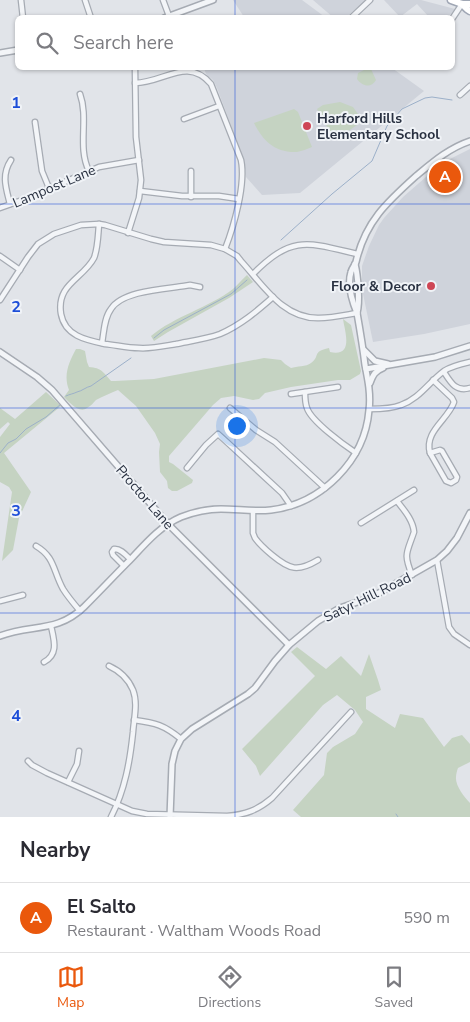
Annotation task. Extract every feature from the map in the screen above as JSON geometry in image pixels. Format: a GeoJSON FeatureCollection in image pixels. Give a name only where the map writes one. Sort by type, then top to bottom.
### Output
{"type":"FeatureCollection","features":[{"type":"Feature","properties":{"kind":"main road"},"geometry":{"type":"LineString","coordinates":[[451,0],[462,4],[470,4]]}},
{"type":"Feature","properties":{"kind":"main road"},"geometry":{"type":"LineString","coordinates":[[462,4],[470,10]]}},
{"type":"Feature","properties":{"kind":"street"},"geometry":{"type":"LineString","coordinates":[[21,0],[23,15]]}},
{"type":"Feature","properties":{"kind":"street"},"geometry":{"type":"LineString","coordinates":[[85,0],[90,15]]}},
{"type":"Feature","properties":{"kind":"street"},"geometry":{"type":"LineString","coordinates":[[163,0],[167,15]]}},
{"type":"Feature","properties":{"kind":"street"},"geometry":{"type":"LineString","coordinates":[[172,15],[213,0]]}},
{"type":"Feature","properties":{"kind":"street"},"geometry":{"type":"LineString","coordinates":[[355,15],[370,0]]}},
{"type":"Feature","properties":{"kind":"street"},"geometry":{"type":"LineString","coordinates":[[455,15],[462,4]]}},
{"type":"Feature","properties":{"kind":"street"},"geometry":{"type":"LineString","coordinates":[[0,53],[15,50]]}},
{"type":"Feature","properties":{"kind":"street"},"geometry":{"type":"LineString","coordinates":[[128,233],[140,191],[141,180],[136,137],[135,70]]}},
{"type":"Feature","properties":{"kind":"street"},"geometry":{"type":"LineString","coordinates":[[135,83],[150,82],[181,71],[191,71],[202,75],[211,84],[241,160],[242,180],[231,231],[225,249]]}},
{"type":"Feature","properties":{"kind":"street"},"geometry":{"type":"LineString","coordinates":[[460,95],[470,86]]}},
{"type":"Feature","properties":{"kind":"street"},"geometry":{"type":"LineString","coordinates":[[80,94],[83,107],[83,155],[89,171]]}},
{"type":"Feature","properties":{"kind":"street"},"geometry":{"type":"LineString","coordinates":[[184,119],[220,106]]}},
{"type":"Feature","properties":{"kind":"street"},"geometry":{"type":"LineString","coordinates":[[35,122],[42,171],[49,188]]}},
{"type":"Feature","properties":{"kind":"street"},"geometry":{"type":"LineString","coordinates":[[0,636],[21,630],[51,626],[69,619],[80,611],[153,536],[168,524],[189,514],[206,510],[222,509],[253,512],[291,506],[310,498],[325,488],[341,472],[356,453],[364,435],[370,410],[369,386],[363,348],[350,286],[350,273],[355,264],[363,238],[372,222],[390,200],[436,159],[470,141]]}},
{"type":"Feature","properties":{"kind":"street"},"geometry":{"type":"LineString","coordinates":[[10,204],[4,179],[6,169],[11,160]]}},
{"type":"Feature","properties":{"kind":"street","name":"Lampost Lane"},"geometry":{"type":"LineString","coordinates":[[0,208],[104,165],[139,160]]}},
{"type":"Feature","properties":{"kind":"street"},"geometry":{"type":"LineString","coordinates":[[191,197],[192,171]]}},
{"type":"Feature","properties":{"kind":"street"},"geometry":{"type":"LineString","coordinates":[[140,191],[191,197],[219,196],[238,199]]}},
{"type":"Feature","properties":{"kind":"street"},"geometry":{"type":"LineString","coordinates":[[0,300],[33,250],[45,239],[81,225],[99,224],[164,242],[211,245],[225,249],[237,256],[273,297],[297,315],[321,318],[357,313]]}},
{"type":"Feature","properties":{"kind":"street"},"geometry":{"type":"LineString","coordinates":[[99,224],[97,246],[93,258],[87,268],[66,288],[61,299],[62,318],[71,332],[81,339],[130,348],[147,348],[194,341],[213,336],[239,324],[273,297]]}},
{"type":"Feature","properties":{"kind":"street"},"geometry":{"type":"LineString","coordinates":[[253,274],[277,253],[295,245],[313,244],[357,254]]}},
{"type":"Feature","properties":{"kind":"street"},"geometry":{"type":"LineString","coordinates":[[0,256],[20,270]]}},
{"type":"Feature","properties":{"kind":"street"},"geometry":{"type":"LineString","coordinates":[[102,343],[108,315],[114,304],[123,298],[134,294],[190,285],[200,287]]}},
{"type":"Feature","properties":{"kind":"street"},"geometry":{"type":"LineString","coordinates":[[366,369],[435,356],[470,346]]}},
{"type":"Feature","properties":{"kind":"street"},"geometry":{"type":"LineString","coordinates":[[363,348],[375,361],[393,365]]}},
{"type":"Feature","properties":{"kind":"street","name":"Proctor Lane"},"geometry":{"type":"LineString","coordinates":[[0,352],[37,377],[52,390],[168,524],[289,645]]}},
{"type":"Feature","properties":{"kind":"street"},"geometry":{"type":"LineString","coordinates":[[370,410],[402,405],[415,398],[444,372],[470,362]]}},
{"type":"Feature","properties":{"kind":"street"},"geometry":{"type":"LineString","coordinates":[[369,386],[375,372],[393,365]]}},
{"type":"Feature","properties":{"kind":"street"},"geometry":{"type":"LineString","coordinates":[[444,372],[458,389],[470,388]]}},
{"type":"Feature","properties":{"kind":"street"},"geometry":{"type":"LineString","coordinates":[[430,453],[438,450],[442,451],[458,477],[456,480],[451,483],[446,481],[430,453],[428,447],[438,423],[454,402],[433,380]]}},
{"type":"Feature","properties":{"kind":"street"},"geometry":{"type":"LineString","coordinates":[[291,394],[338,387]]}},
{"type":"Feature","properties":{"kind":"street"},"geometry":{"type":"LineString","coordinates":[[305,392],[306,407],[310,414],[344,445],[356,453]]}},
{"type":"Feature","properties":{"kind":"street"},"geometry":{"type":"LineString","coordinates":[[230,408],[256,430],[275,442],[325,488]]}},
{"type":"Feature","properties":{"kind":"street"},"geometry":{"type":"LineString","coordinates":[[187,468],[218,434],[282,493],[291,506]]}},
{"type":"Feature","properties":{"kind":"street"},"geometry":{"type":"LineString","coordinates":[[361,523],[414,490]]}},
{"type":"Feature","properties":{"kind":"street"},"geometry":{"type":"LineString","coordinates":[[397,500],[414,528],[406,556],[406,561],[412,575]]}},
{"type":"Feature","properties":{"kind":"street"},"geometry":{"type":"LineString","coordinates":[[253,512],[253,533],[255,538],[282,564],[298,569],[318,560]]}},
{"type":"Feature","properties":{"kind":"street","name":"Satyr Hill Road"},"geometry":{"type":"LineString","coordinates":[[181,739],[192,729],[251,692],[289,645],[311,626],[334,611],[372,597],[437,560],[457,538],[470,513]]}},
{"type":"Feature","properties":{"kind":"street"},"geometry":{"type":"LineString","coordinates":[[36,546],[49,556],[64,590],[80,611]]}},
{"type":"Feature","properties":{"kind":"street"},"geometry":{"type":"LineString","coordinates":[[124,566],[113,555],[114,549],[117,548],[130,559]]}},
{"type":"Feature","properties":{"kind":"street"},"geometry":{"type":"LineString","coordinates":[[437,560],[449,627],[454,634],[470,646]]}},
{"type":"Feature","properties":{"kind":"street"},"geometry":{"type":"LineString","coordinates":[[0,601],[22,595]]}},
{"type":"Feature","properties":{"kind":"street"},"geometry":{"type":"LineString","coordinates":[[44,662],[49,660],[54,651],[51,626]]}},
{"type":"Feature","properties":{"kind":"street"},"geometry":{"type":"LineString","coordinates":[[109,666],[123,675],[129,682],[135,704],[128,771],[111,817]]}},
{"type":"Feature","properties":{"kind":"street"},"geometry":{"type":"LineString","coordinates":[[28,761],[34,767],[117,805],[139,813],[170,816],[239,815],[252,812],[272,798],[351,712]]}},
{"type":"Feature","properties":{"kind":"street"},"geometry":{"type":"LineString","coordinates":[[134,720],[163,726],[181,739],[175,751],[172,764],[170,816]]}},
{"type":"Feature","properties":{"kind":"street"},"geometry":{"type":"LineString","coordinates":[[68,782],[77,764],[79,750]]}},
{"type":"Feature","properties":{"kind":"street"},"geometry":{"type":"LineString","coordinates":[[252,812],[254,817]]}},
{"type":"Feature","properties":{"kind":"shaded area"},"geometry":{"type":"Polygon","coordinates":[[[233,0],[302,0],[322,15],[243,15],[233,0]]]}},
{"type":"Feature","properties":{"kind":"shaded area"},"geometry":{"type":"Polygon","coordinates":[[[313,0],[367,0],[348,15],[330,15],[313,0]]]}},
{"type":"Feature","properties":{"kind":"shaded area"},"geometry":{"type":"Polygon","coordinates":[[[384,0],[421,0],[455,9],[450,15],[427,15],[417,4],[403,15],[398,15],[384,0]]]}},
{"type":"Feature","properties":{"kind":"shaded area","name":"Harford Hills Elementary School"},"geometry":{"type":"Polygon","coordinates":[[[205,70],[395,70],[424,91],[300,193],[262,195],[246,177],[244,160],[217,88],[213,80],[206,74],[205,70]]]}},
{"type":"Feature","properties":{"kind":"shaded area"},"geometry":{"type":"Polygon","coordinates":[[[470,149],[470,324],[373,342],[362,289],[362,266],[379,225],[403,197],[434,170],[470,149]]]}},
{"type":"Feature","properties":{"kind":"green space"},"geometry":{"type":"Polygon","coordinates":[[[364,70],[371,70],[376,80],[372,85],[366,86],[357,79],[358,73],[364,70]]]}},
{"type":"Feature","properties":{"kind":"green space"},"geometry":{"type":"Polygon","coordinates":[[[340,102],[353,107],[363,121],[338,138],[333,137],[317,109],[323,105],[340,102]]]}},
{"type":"Feature","properties":{"kind":"green space"},"geometry":{"type":"Polygon","coordinates":[[[294,109],[298,112],[312,147],[297,152],[289,152],[271,145],[261,135],[254,123],[294,109]]]}},
{"type":"Feature","properties":{"kind":"green space"},"geometry":{"type":"Polygon","coordinates":[[[247,275],[253,282],[154,341],[151,336],[160,329],[223,296],[247,275]]]}},
{"type":"Feature","properties":{"kind":"green space"},"geometry":{"type":"Polygon","coordinates":[[[343,319],[351,325],[361,371],[360,374],[350,380],[291,387],[265,393],[259,399],[253,400],[234,396],[221,398],[169,456],[169,462],[193,480],[192,483],[177,491],[172,491],[168,488],[167,481],[160,472],[160,444],[155,433],[136,406],[118,390],[96,400],[90,406],[81,410],[74,407],[64,397],[69,390],[67,384],[68,369],[76,349],[85,351],[89,367],[100,369],[111,381],[154,379],[264,358],[281,360],[291,368],[309,364],[314,361],[320,351],[329,348],[330,352],[338,353],[342,351],[346,342],[343,319]]]}},
{"type":"Feature","properties":{"kind":"green space"},"geometry":{"type":"Polygon","coordinates":[[[46,392],[61,406],[4,453],[31,492],[19,518],[13,550],[2,561],[12,492],[9,487],[0,482],[0,437],[10,424],[8,422],[0,429],[0,408],[15,419],[46,392]]]}},
{"type":"Feature","properties":{"kind":"green space"},"geometry":{"type":"Polygon","coordinates":[[[297,647],[326,669],[341,656],[361,676],[369,654],[381,690],[366,697],[366,709],[395,728],[400,714],[423,718],[444,747],[452,738],[462,735],[470,744],[470,762],[458,768],[456,780],[460,791],[470,803],[470,817],[301,817],[293,810],[324,775],[327,753],[333,747],[355,734],[363,722],[355,710],[337,695],[323,705],[260,776],[256,766],[242,749],[315,676],[291,652],[297,647]]]}},
{"type":"Feature","properties":{"kind":"waterway"},"geometry":{"type":"LineString","coordinates":[[281,240],[372,161],[387,126],[402,109],[425,98],[432,97],[452,100]]}},
{"type":"Feature","properties":{"kind":"waterway"},"geometry":{"type":"LineString","coordinates":[[154,338],[164,330],[231,294],[247,280]]}},
{"type":"Feature","properties":{"kind":"waterway"},"geometry":{"type":"LineString","coordinates":[[66,396],[91,386],[131,358]]}},
{"type":"Feature","properties":{"kind":"waterway"},"geometry":{"type":"LineString","coordinates":[[0,453],[8,443],[46,417],[61,404]]}},
{"type":"Feature","properties":{"kind":"place","name":"Harford Hills Elementary School"},"geometry":{"type":"Point","coordinates":[307,126]}},
{"type":"Feature","properties":{"kind":"place","name":"El Salto"},"geometry":{"type":"Point","coordinates":[445,177]}},
{"type":"Feature","properties":{"kind":"place","name":"Floor & Decor"},"geometry":{"type":"Point","coordinates":[431,286]}}]}
